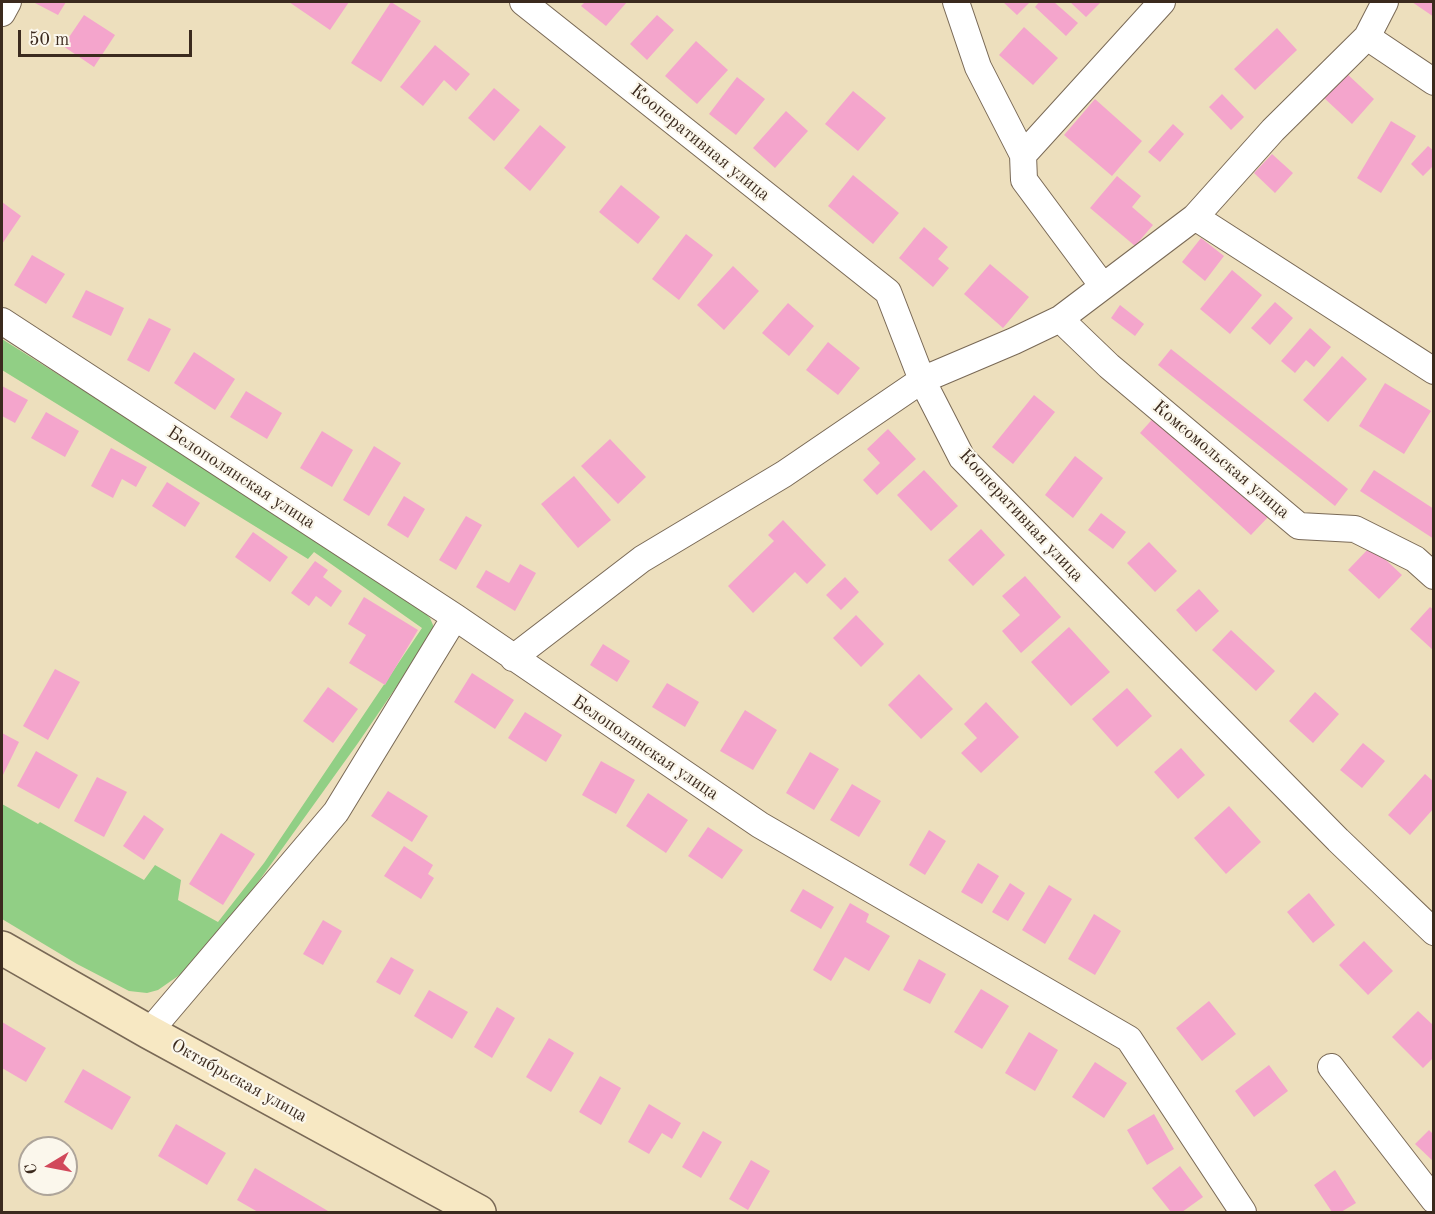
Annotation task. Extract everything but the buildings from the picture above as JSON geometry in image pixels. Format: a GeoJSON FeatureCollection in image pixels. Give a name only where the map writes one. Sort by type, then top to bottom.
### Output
{"type":"FeatureCollection","features":[{"type":"Feature","properties":{"kind":"street"},"geometry":{"type":"LineString","coordinates":[[2,13],[8,2]]}},
{"type":"Feature","properties":{"kind":"street","name":"Кооперативная улица"},"geometry":{"type":"LineString","coordinates":[[523,2],[888,292],[922,380],[962,458],[1338,840],[1434,932]]}},
{"type":"Feature","properties":{"kind":"street"},"geometry":{"type":"LineString","coordinates":[[957,2],[978,67],[1023,155],[1024,180],[1102,285]]}},
{"type":"Feature","properties":{"kind":"street"},"geometry":{"type":"LineString","coordinates":[[1023,155],[1162,2]]}},
{"type":"Feature","properties":{"kind":"street"},"geometry":{"type":"LineString","coordinates":[[513,658],[642,559],[784,474],[922,380],[1060,319],[1102,285],[1195,217],[1273,130],[1367,37],[1385,2]]}},
{"type":"Feature","properties":{"kind":"street"},"geometry":{"type":"LineString","coordinates":[[1367,37],[1434,82]]}},
{"type":"Feature","properties":{"kind":"street"},"geometry":{"type":"LineString","coordinates":[[1195,217],[1434,371]]}},
{"type":"Feature","properties":{"kind":"street","name":"Комсомольская улица"},"geometry":{"type":"LineString","coordinates":[[1060,319],[1109,366],[1299,526],[1355,530],[1415,560],[1434,576]]}},
{"type":"Feature","properties":{"kind":"street","name":"Белополянская улица"},"geometry":{"type":"LineString","coordinates":[[2,321],[455,617],[760,825],[1129,1039],[1243,1212]]}},
{"type":"Feature","properties":{"kind":"street"},"geometry":{"type":"LineString","coordinates":[[149,1032],[336,812],[455,617]]}},
{"type":"Feature","properties":{"kind":"street","name":"Октябрьская улица"},"geometry":{"type":"LineString","coordinates":[[2,948],[149,1032],[479,1212]]}},
{"type":"Feature","properties":{"kind":"street"},"geometry":{"type":"LineString","coordinates":[[1331,1067],[1434,1200]]}},
{"type":"Feature","properties":{"kind":"green space"},"geometry":{"type":"Polygon","coordinates":[[[2,339],[281,515],[422,610],[433,625],[427,642],[358,743],[223,931],[181,974],[158,990],[147,993],[129,991],[77,964],[2,919],[2,804],[38,824],[40,822],[144,880],[155,865],[181,880],[178,900],[218,922],[264,863],[422,628],[314,552],[308,559],[2,370],[2,339]]]}}]}
